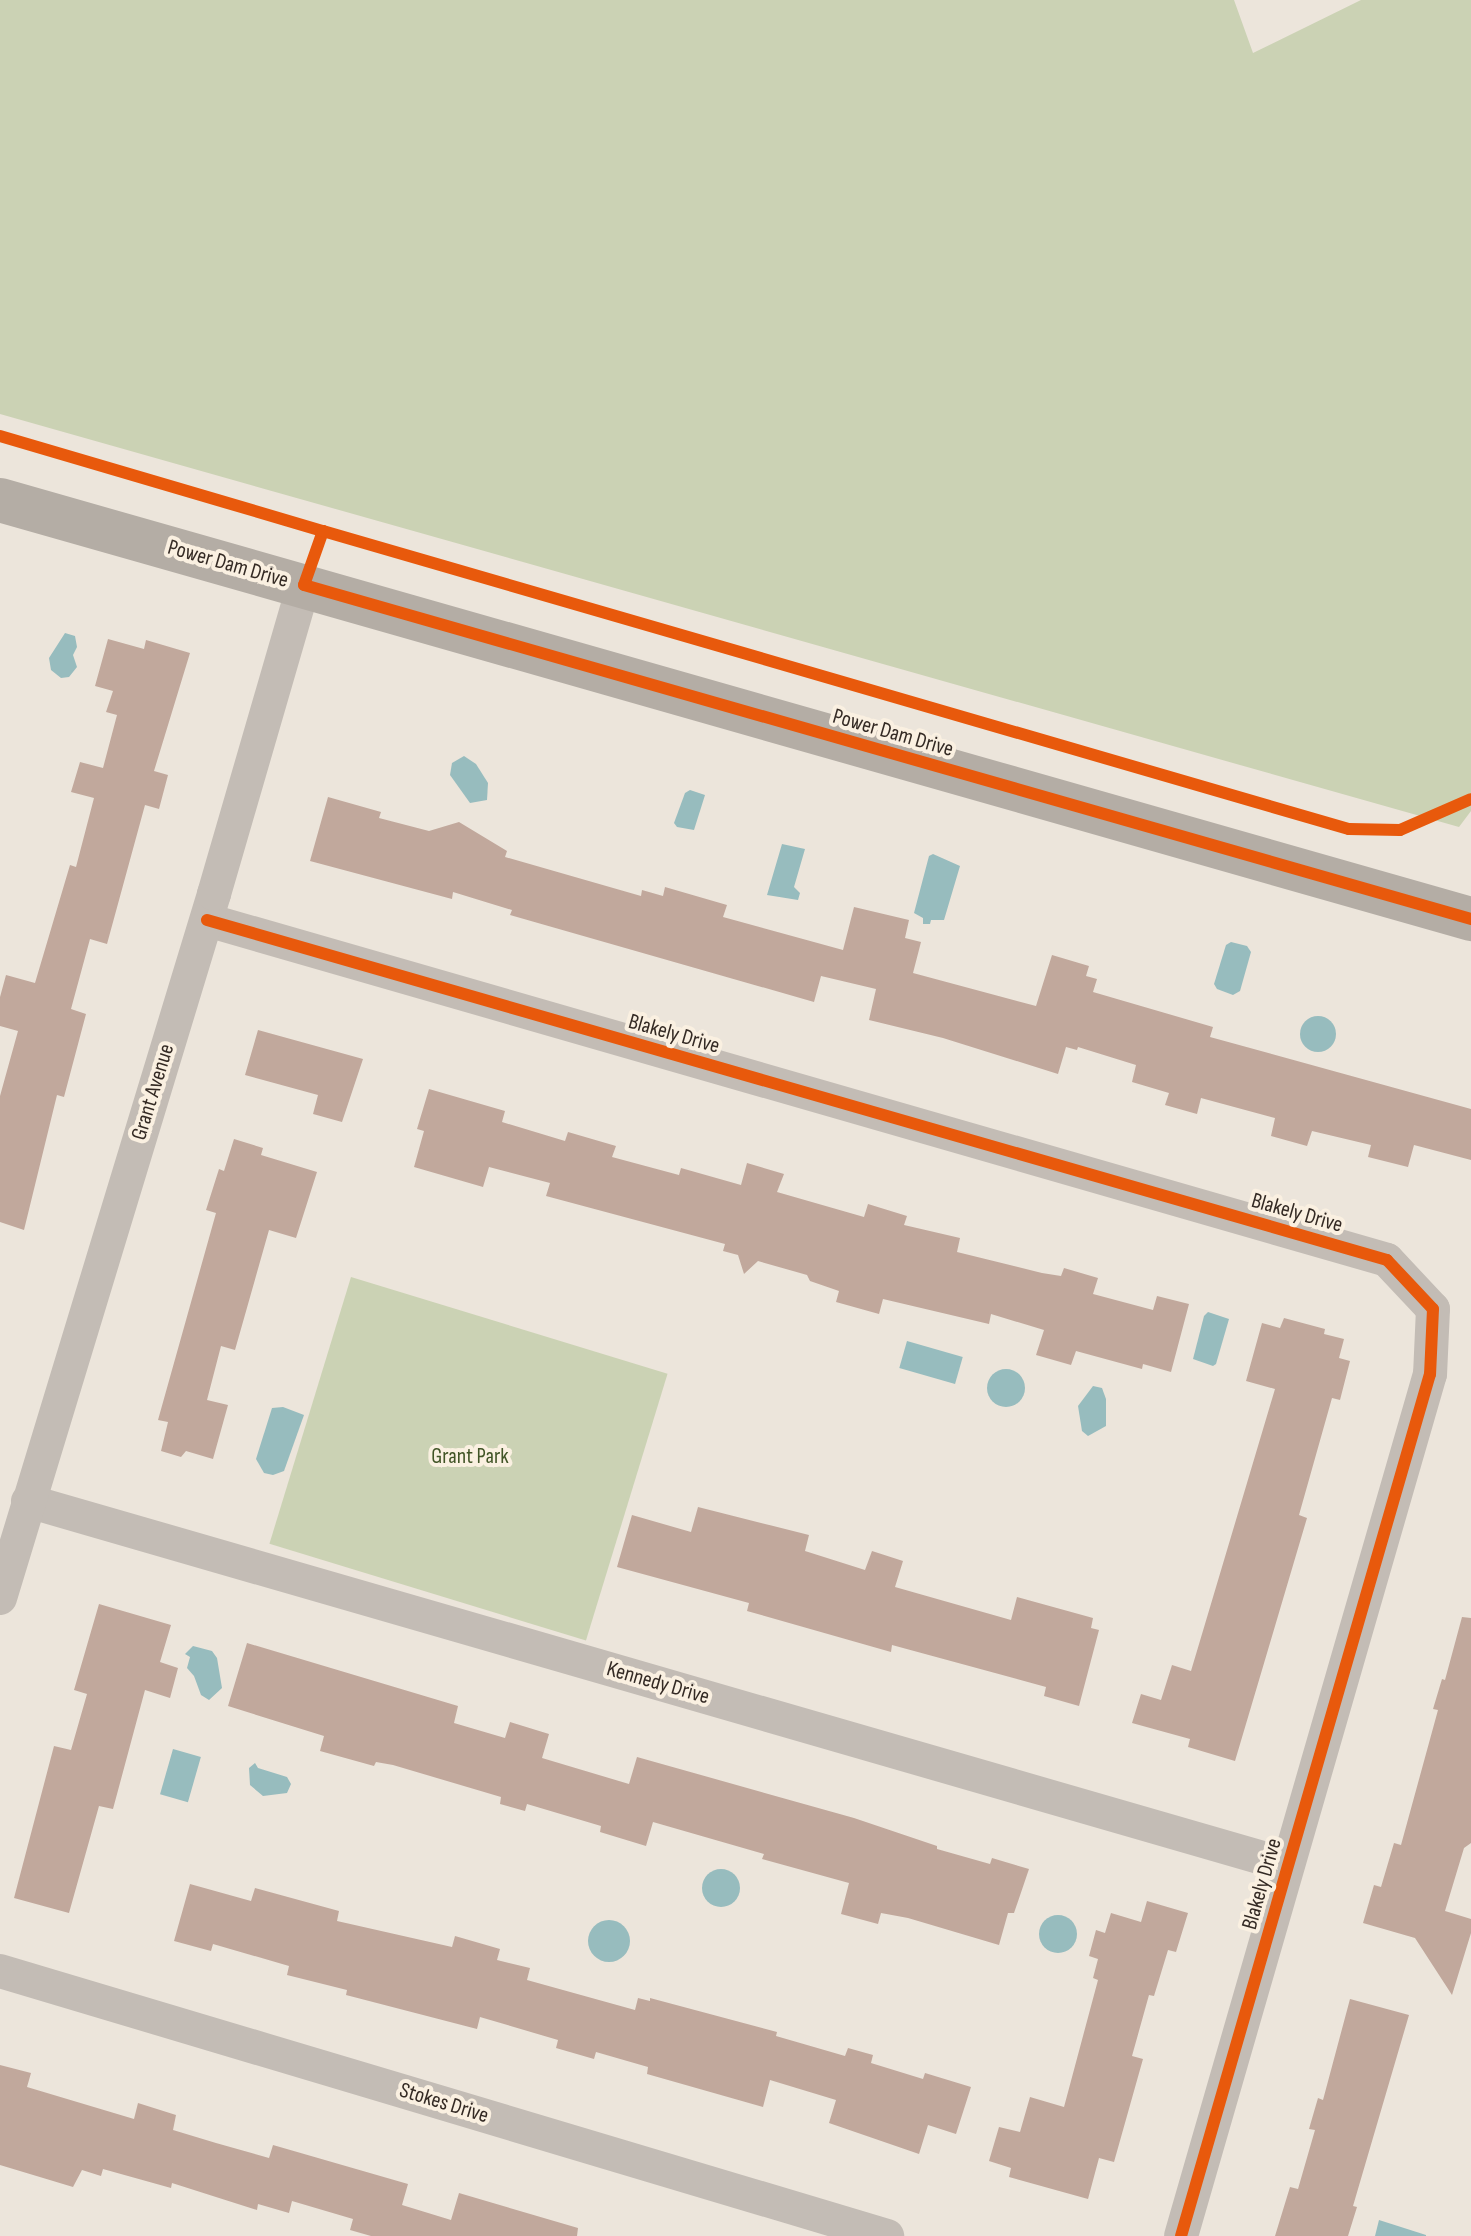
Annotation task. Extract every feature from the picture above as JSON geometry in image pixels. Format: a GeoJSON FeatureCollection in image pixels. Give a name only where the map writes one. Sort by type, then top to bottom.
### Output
{"type":"FeatureCollection","features":[{"type":"Feature","properties":{"kind":"main road","name":"Power Dam Drive"},"geometry":{"type":"LineString","coordinates":[[0,500],[1471,919]]}},
{"type":"Feature","properties":{"kind":"street","name":"Grant Avenue"},"geometry":{"type":"LineString","coordinates":[[0,1598],[207,920],[304,585]]}},
{"type":"Feature","properties":{"kind":"street","name":"Blakely Drive"},"geometry":{"type":"LineString","coordinates":[[207,920],[1387,1260],[1433,1309],[1430,1374],[1181,2236]]}},
{"type":"Feature","properties":{"kind":"street","name":"Kennedy Drive"},"geometry":{"type":"LineString","coordinates":[[28,1501],[1287,1865]]}},
{"type":"Feature","properties":{"kind":"street","name":"Stokes Drive"},"geometry":{"type":"LineString","coordinates":[[0,1971],[887,2236]]}},
{"type":"Feature","properties":{"kind":"green space"},"geometry":{"type":"Polygon","coordinates":[[[0,0],[1234,0],[1253,53],[1361,0],[1471,0],[1471,811],[1459,827],[0,414],[0,0]]]}},
{"type":"Feature","properties":{"kind":"green space","name":"Grant Park"},"geometry":{"type":"Polygon","coordinates":[[[351,1277],[668,1374],[586,1641],[269,1544],[351,1277]]]}},
{"type":"Feature","properties":{"kind":"water"},"geometry":{"type":"Polygon","coordinates":[[[65,633],[75,636],[77,647],[73,655],[77,667],[69,677],[61,678],[51,670],[49,658],[65,633]]]}},
{"type":"Feature","properties":{"kind":"water"},"geometry":{"type":"Polygon","coordinates":[[[464,756],[476,764],[488,783],[487,800],[470,803],[450,775],[452,763],[464,756]]]}},
{"type":"Feature","properties":{"kind":"water"},"geometry":{"type":"Polygon","coordinates":[[[690,790],[705,795],[694,830],[677,827],[674,823],[685,793],[690,790]]]}},
{"type":"Feature","properties":{"kind":"water"},"geometry":{"type":"Polygon","coordinates":[[[782,844],[805,849],[794,887],[800,893],[798,900],[767,895],[782,844]]]}},
{"type":"Feature","properties":{"kind":"water"},"geometry":{"type":"Polygon","coordinates":[[[933,854],[960,866],[944,920],[931,920],[930,924],[923,924],[923,918],[914,913],[929,856],[933,854]]]}},
{"type":"Feature","properties":{"kind":"water"},"geometry":{"type":"Polygon","coordinates":[[[1231,942],[1247,946],[1251,952],[1240,991],[1233,995],[1217,989],[1214,984],[1226,945],[1231,942]]]}},
{"type":"Feature","properties":{"kind":"water"},"geometry":{"type":"Polygon","coordinates":[[[1318,1016],[1331,1021],[1336,1034],[1331,1047],[1318,1052],[1305,1047],[1300,1034],[1305,1021],[1318,1016]]]}},
{"type":"Feature","properties":{"kind":"water"},"geometry":{"type":"Polygon","coordinates":[[[1208,1312],[1229,1319],[1213,1366],[1193,1359],[1204,1316],[1208,1312]]]}},
{"type":"Feature","properties":{"kind":"water"},"geometry":{"type":"Polygon","coordinates":[[[907,1341],[963,1357],[955,1384],[899,1368],[907,1341]]]}},
{"type":"Feature","properties":{"kind":"water"},"geometry":{"type":"Polygon","coordinates":[[[1006,1369],[1019,1375],[1025,1388],[1019,1401],[1006,1407],[993,1401],[987,1388],[993,1375],[1006,1369]]]}},
{"type":"Feature","properties":{"kind":"water"},"geometry":{"type":"Polygon","coordinates":[[[1093,1386],[1102,1388],[1106,1399],[1106,1426],[1088,1436],[1082,1431],[1078,1406],[1093,1386]]]}},
{"type":"Feature","properties":{"kind":"water"},"geometry":{"type":"Polygon","coordinates":[[[283,1407],[304,1415],[284,1471],[273,1475],[264,1473],[256,1459],[272,1408],[283,1407]]]}},
{"type":"Feature","properties":{"kind":"water"},"geometry":{"type":"Polygon","coordinates":[[[193,1646],[212,1651],[217,1658],[222,1688],[209,1700],[201,1695],[194,1676],[187,1668],[190,1657],[185,1654],[193,1646]]]}},
{"type":"Feature","properties":{"kind":"water"},"geometry":{"type":"Polygon","coordinates":[[[173,1749],[201,1757],[188,1802],[160,1794],[173,1749]]]}},
{"type":"Feature","properties":{"kind":"water"},"geometry":{"type":"Polygon","coordinates":[[[255,1763],[258,1768],[287,1777],[291,1784],[287,1793],[263,1796],[250,1785],[249,1768],[255,1763]]]}},
{"type":"Feature","properties":{"kind":"water"},"geometry":{"type":"Polygon","coordinates":[[[721,1869],[735,1874],[740,1888],[735,1902],[721,1907],[707,1902],[702,1888],[707,1874],[721,1869]]]}},
{"type":"Feature","properties":{"kind":"water"},"geometry":{"type":"Polygon","coordinates":[[[1058,1915],[1071,1921],[1077,1934],[1071,1947],[1058,1953],[1045,1947],[1039,1934],[1045,1921],[1058,1915]]]}},
{"type":"Feature","properties":{"kind":"water"},"geometry":{"type":"Polygon","coordinates":[[[609,1920],[624,1926],[630,1941],[624,1956],[609,1962],[594,1956],[588,1941],[594,1926],[609,1920]]]}},
{"type":"Feature","properties":{"kind":"water"},"geometry":{"type":"Polygon","coordinates":[[[1379,2220],[1426,2235],[1426,2236],[1375,2236],[1379,2220]]]}},
{"type":"Feature","properties":{"kind":"building"},"geometry":{"type":"Polygon","coordinates":[[[108,639],[144,649],[146,640],[190,653],[154,771],[168,775],[159,809],[145,805],[107,944],[90,939],[71,1009],[86,1014],[64,1097],[57,1095],[24,1230],[0,1222],[0,1096],[18,1031],[0,1026],[0,997],[6,975],[35,983],[70,865],[76,867],[94,798],[71,792],[80,762],[103,768],[117,715],[106,712],[113,691],[95,686],[108,639]]]}},
{"type":"Feature","properties":{"kind":"building"},"geometry":{"type":"Polygon","coordinates":[[[328,797],[381,812],[379,818],[429,831],[459,822],[507,851],[505,857],[641,896],[642,890],[663,896],[665,887],[727,905],[723,917],[843,950],[854,907],[909,920],[905,938],[921,942],[913,973],[1036,1006],[1052,955],[1089,966],[1086,976],[1097,979],[1093,992],[1213,1027],[1210,1037],[1471,1109],[1471,1160],[1414,1145],[1408,1167],[1368,1157],[1371,1145],[1312,1131],[1307,1146],[1271,1136],[1275,1118],[1201,1098],[1197,1114],[1165,1105],[1169,1093],[1132,1082],[1136,1065],[1078,1047],[1077,1050],[1066,1047],[1058,1074],[943,1038],[869,1020],[876,989],[821,976],[814,1002],[510,915],[512,910],[453,892],[452,899],[310,861],[328,797]]]}},
{"type":"Feature","properties":{"kind":"building"},"geometry":{"type":"Polygon","coordinates":[[[258,1030],[363,1059],[342,1122],[313,1114],[318,1095],[245,1075],[258,1030]]]}},
{"type":"Feature","properties":{"kind":"building"},"geometry":{"type":"Polygon","coordinates":[[[429,1089],[505,1111],[502,1122],[565,1141],[568,1132],[616,1146],[612,1157],[679,1175],[681,1168],[741,1185],[747,1163],[784,1174],[777,1192],[864,1217],[868,1204],[907,1216],[904,1225],[960,1238],[957,1252],[1042,1273],[1061,1276],[1064,1268],[1098,1278],[1093,1294],[1153,1310],[1157,1296],[1189,1304],[1171,1372],[1143,1364],[1142,1369],[1076,1351],[1071,1365],[1036,1355],[1044,1330],[991,1314],[989,1324],[883,1299],[879,1314],[836,1302],[839,1291],[810,1281],[807,1275],[758,1261],[744,1274],[738,1255],[723,1251],[725,1244],[546,1196],[550,1183],[489,1167],[483,1187],[414,1167],[424,1131],[417,1129],[429,1089]]]}},
{"type":"Feature","properties":{"kind":"building"},"geometry":{"type":"Polygon","coordinates":[[[234,1139],[263,1148],[261,1155],[317,1172],[296,1238],[269,1230],[235,1350],[221,1346],[207,1400],[228,1405],[213,1459],[186,1451],[181,1457],[161,1451],[168,1422],[158,1420],[216,1213],[206,1210],[219,1169],[224,1171],[234,1139]]]}},
{"type":"Feature","properties":{"kind":"building"},"geometry":{"type":"Polygon","coordinates":[[[1284,1318],[1325,1329],[1324,1334],[1344,1339],[1339,1358],[1350,1361],[1340,1400],[1332,1398],[1299,1515],[1307,1518],[1235,1761],[1188,1747],[1190,1739],[1132,1723],[1141,1694],[1161,1700],[1172,1665],[1191,1671],[1275,1389],[1246,1381],[1262,1323],[1280,1328],[1284,1318]]]}},
{"type":"Feature","properties":{"kind":"building"},"geometry":{"type":"Polygon","coordinates":[[[698,1507],[809,1535],[805,1551],[865,1570],[872,1551],[903,1561],[895,1587],[1011,1620],[1017,1597],[1093,1618],[1091,1628],[1099,1630],[1079,1706],[1044,1696],[1046,1687],[892,1645],[891,1652],[747,1611],[749,1603],[617,1567],[632,1515],[691,1532],[698,1507]]]}},
{"type":"Feature","properties":{"kind":"building"},"geometry":{"type":"Polygon","coordinates":[[[99,1604],[171,1625],[160,1662],[178,1668],[170,1698],[145,1690],[113,1809],[99,1806],[69,1913],[14,1898],[54,1746],[71,1750],[87,1694],[74,1690],[99,1604]]]}},
{"type":"Feature","properties":{"kind":"building"},"geometry":{"type":"Polygon","coordinates":[[[1462,1617],[1471,1618],[1471,1843],[1464,1848],[1445,1911],[1471,1919],[1471,1933],[1452,1995],[1415,1938],[1363,1923],[1374,1885],[1381,1887],[1394,1843],[1401,1845],[1438,1710],[1433,1709],[1442,1679],[1445,1680],[1462,1617]]]}},
{"type":"Feature","properties":{"kind":"building"},"geometry":{"type":"Polygon","coordinates":[[[247,1643],[458,1706],[454,1723],[505,1738],[510,1722],[549,1734],[542,1758],[629,1784],[637,1757],[854,1818],[937,1846],[937,1849],[990,1864],[992,1858],[1029,1869],[1014,1913],[1008,1913],[999,1945],[908,1918],[881,1913],[878,1924],[841,1914],[849,1883],[762,1859],[764,1854],[653,1822],[646,1846],[600,1832],[601,1826],[527,1804],[525,1811],[500,1804],[501,1797],[393,1765],[376,1762],[374,1766],[320,1751],[324,1736],[228,1706],[247,1643]]]}},
{"type":"Feature","properties":{"kind":"building"},"geometry":{"type":"Polygon","coordinates":[[[190,1884],[251,1901],[255,1888],[339,1911],[337,1921],[452,1947],[455,1936],[500,1949],[497,1960],[530,1968],[527,1980],[635,2010],[638,1998],[650,2001],[650,1998],[777,2032],[776,2036],[845,2056],[848,2048],[873,2055],[871,2063],[923,2079],[925,2073],[971,2087],[956,2134],[928,2125],[919,2154],[829,2123],[836,2100],[770,2080],[763,2107],[647,2074],[648,2067],[596,2052],[594,2059],[556,2048],[558,2040],[480,2017],[477,2029],[346,1995],[347,1990],[287,1975],[289,1966],[213,1944],[211,1951],[174,1941],[190,1884]]]}},
{"type":"Feature","properties":{"kind":"building"},"geometry":{"type":"Polygon","coordinates":[[[1147,1901],[1188,1913],[1176,1952],[1168,1950],[1154,1996],[1149,1995],[1132,2056],[1143,2059],[1114,2162],[1099,2158],[1088,2199],[1009,2177],[1011,2168],[989,2161],[999,2127],[1020,2132],[1030,2097],[1064,2107],[1098,1980],[1093,1978],[1098,1959],[1089,1956],[1096,1930],[1105,1933],[1111,1913],[1141,1922],[1147,1901]]]}},
{"type":"Feature","properties":{"kind":"building"},"geometry":{"type":"Polygon","coordinates":[[[1350,1999],[1409,2015],[1353,2206],[1357,2207],[1348,2236],[1275,2236],[1290,2187],[1298,2189],[1315,2130],[1309,2129],[1318,2098],[1323,2100],[1350,1999]]]}},
{"type":"Feature","properties":{"kind":"building"},"geometry":{"type":"Polygon","coordinates":[[[0,2065],[31,2073],[27,2087],[134,2119],[138,2103],[176,2115],[173,2130],[216,2143],[269,2158],[273,2145],[408,2184],[402,2205],[451,2220],[459,2193],[578,2228],[577,2236],[371,2236],[350,2230],[353,2219],[292,2201],[289,2213],[258,2204],[257,2210],[172,2183],[171,2188],[103,2169],[101,2176],[82,2170],[73,2187],[0,2165],[0,2065]]]}},
{"type":"Feature","properties":{"kind":"cycle path"},"geometry":{"type":"LineString","coordinates":[[0,436],[323,531],[304,585],[1471,919]]}},
{"type":"Feature","properties":{"kind":"cycle path"},"geometry":{"type":"LineString","coordinates":[[323,531],[1349,829],[1400,830],[1471,799]]}},
{"type":"Feature","properties":{"kind":"cycle path"},"geometry":{"type":"LineString","coordinates":[[207,920],[1387,1260],[1433,1309],[1430,1374],[1181,2236]]}}]}
